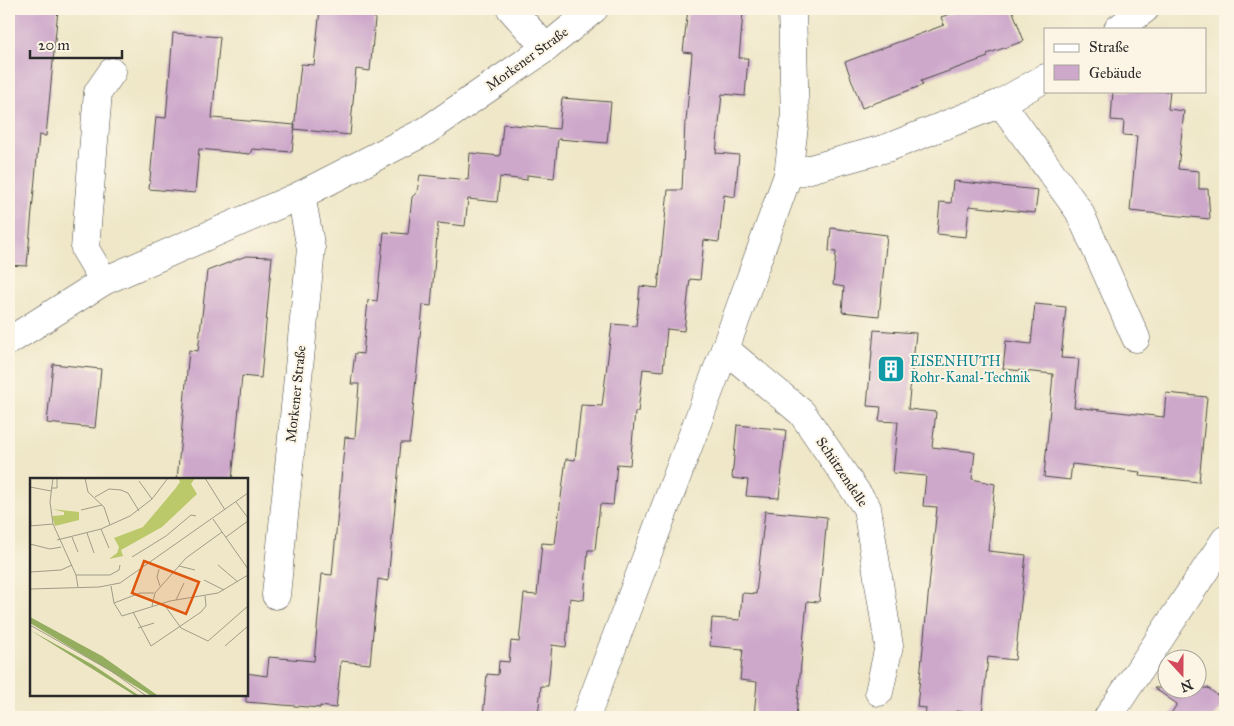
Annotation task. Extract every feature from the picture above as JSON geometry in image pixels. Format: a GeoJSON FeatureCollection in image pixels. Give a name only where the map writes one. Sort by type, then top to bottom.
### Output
{"type":"FeatureCollection","features":[{"type":"Feature","properties":{"kind":"street"},"geometry":{"type":"LineString","coordinates":[[511,9],[546,48]]}},
{"type":"Feature","properties":{"kind":"street","name":"Morkener Straße"},"geometry":{"type":"LineString","coordinates":[[9,341],[104,282],[302,194],[426,131],[546,48],[594,9]]}},
{"type":"Feature","properties":{"kind":"street"},"geometry":{"type":"LineString","coordinates":[[594,713],[788,175],[795,118],[792,9]]}},
{"type":"Feature","properties":{"kind":"street"},"geometry":{"type":"LineString","coordinates":[[1119,28],[1145,9]]}},
{"type":"Feature","properties":{"kind":"street"},"geometry":{"type":"LineString","coordinates":[[104,282],[85,249],[98,92],[112,72]]}},
{"type":"Feature","properties":{"kind":"street"},"geometry":{"type":"LineString","coordinates":[[788,175],[887,148],[1001,103],[1044,79]]}},
{"type":"Feature","properties":{"kind":"street"},"geometry":{"type":"LineString","coordinates":[[1001,103],[1078,211],[1136,338]]}},
{"type":"Feature","properties":{"kind":"street","name":"Morkener Straße"},"geometry":{"type":"LineString","coordinates":[[276,595],[311,249],[302,194]]}},
{"type":"Feature","properties":{"kind":"street","name":"Schützendelle"},"geometry":{"type":"LineString","coordinates":[[725,349],[802,413],[867,508],[889,646],[879,692]]}},
{"type":"Feature","properties":{"kind":"street"},"geometry":{"type":"LineString","coordinates":[[1108,717],[1225,540]]}},
{"type":"Feature","properties":{"kind":"building"},"geometry":{"type":"Polygon","coordinates":[[[9,9],[58,9],[46,136],[39,135],[27,266],[9,265],[9,9]]]}},
{"type":"Feature","properties":{"kind":"building"},"geometry":{"type":"Polygon","coordinates":[[[320,9],[376,9],[370,71],[356,69],[350,135],[294,129],[301,64],[314,65],[320,9]]]}},
{"type":"Feature","properties":{"kind":"building"},"geometry":{"type":"Polygon","coordinates":[[[688,9],[743,13],[739,58],[748,58],[745,96],[722,94],[716,153],[739,155],[735,197],[724,195],[719,242],[704,240],[700,280],[690,279],[684,331],[667,329],[663,371],[643,369],[638,412],[635,412],[630,465],[617,464],[613,505],[600,504],[595,550],[588,550],[584,600],[570,598],[566,647],[552,645],[548,686],[541,686],[538,717],[483,717],[487,674],[498,675],[499,661],[509,662],[511,641],[519,642],[524,594],[537,595],[542,543],[555,544],[566,459],[575,460],[581,405],[602,406],[612,324],[636,326],[640,286],[658,288],[668,190],[682,190],[685,122],[692,53],[683,52],[688,9]]]}},
{"type":"Feature","properties":{"kind":"building"},"geometry":{"type":"Polygon","coordinates":[[[964,9],[1012,9],[1024,41],[987,54],[988,57],[921,81],[923,85],[862,108],[845,62],[944,25],[941,17],[964,9]]]}},
{"type":"Feature","properties":{"kind":"building"},"geometry":{"type":"Polygon","coordinates":[[[173,33],[220,37],[212,118],[295,125],[292,152],[252,149],[250,154],[199,149],[195,193],[149,189],[156,117],[166,118],[173,33]]]}},
{"type":"Feature","properties":{"kind":"building"},"geometry":{"type":"Polygon","coordinates":[[[1113,92],[1170,92],[1168,109],[1184,111],[1178,169],[1199,171],[1199,189],[1208,189],[1210,219],[1130,211],[1137,136],[1123,135],[1124,121],[1111,120],[1113,92]]]}},
{"type":"Feature","properties":{"kind":"building"},"geometry":{"type":"Polygon","coordinates":[[[562,98],[611,102],[607,143],[558,139],[554,178],[527,175],[527,180],[500,177],[497,202],[468,199],[465,226],[438,223],[431,306],[423,305],[411,430],[409,443],[401,443],[388,581],[378,579],[370,664],[341,661],[336,708],[246,702],[246,696],[248,696],[248,673],[267,676],[269,657],[314,661],[322,574],[332,575],[345,437],[355,438],[359,384],[351,384],[355,353],[363,354],[368,300],[377,301],[384,232],[408,234],[412,197],[417,192],[420,175],[468,180],[470,153],[500,156],[503,124],[559,129],[562,98]]]}},
{"type":"Feature","properties":{"kind":"building"},"geometry":{"type":"Polygon","coordinates":[[[953,181],[1038,190],[1035,213],[969,206],[966,237],[937,234],[940,202],[951,203],[953,181]]]}},
{"type":"Feature","properties":{"kind":"building"},"geometry":{"type":"Polygon","coordinates":[[[831,228],[887,235],[879,316],[842,312],[844,287],[833,285],[836,252],[829,251],[831,228]]]}},
{"type":"Feature","properties":{"kind":"building"},"geometry":{"type":"Polygon","coordinates":[[[246,256],[272,257],[261,378],[242,376],[232,478],[177,478],[189,350],[198,351],[207,271],[246,256]]]}},
{"type":"Feature","properties":{"kind":"building"},"geometry":{"type":"Polygon","coordinates":[[[1035,304],[1066,307],[1061,358],[1079,359],[1074,407],[1164,417],[1166,393],[1207,397],[1199,482],[1139,476],[1140,472],[1072,464],[1070,480],[1044,477],[1053,374],[1003,369],[1006,341],[1031,344],[1035,304]]]}},
{"type":"Feature","properties":{"kind":"building"},"geometry":{"type":"Polygon","coordinates":[[[874,330],[916,333],[908,409],[936,412],[932,447],[975,452],[972,479],[995,484],[988,551],[1026,555],[1015,660],[988,657],[982,714],[956,711],[955,717],[925,717],[926,708],[917,707],[937,507],[923,506],[926,476],[893,473],[898,422],[879,421],[881,407],[867,406],[874,330]]]}},
{"type":"Feature","properties":{"kind":"building"},"geometry":{"type":"Polygon","coordinates":[[[53,364],[101,369],[95,428],[47,423],[53,364]]]}},
{"type":"Feature","properties":{"kind":"building"},"geometry":{"type":"Polygon","coordinates":[[[737,425],[786,430],[779,498],[746,496],[748,480],[732,478],[737,425]]]}},
{"type":"Feature","properties":{"kind":"building"},"geometry":{"type":"Polygon","coordinates":[[[765,511],[827,517],[819,602],[807,601],[796,717],[754,717],[757,682],[740,680],[743,649],[710,646],[712,618],[740,620],[742,593],[756,594],[765,511]]]}},
{"type":"Feature","properties":{"kind":"building"},"geometry":{"type":"Polygon","coordinates":[[[1206,688],[1225,701],[1214,717],[1169,717],[1177,704],[1168,698],[1206,698],[1206,688]]]}},
{"type":"Feature","properties":{"kind":"place","name":"EISENHUTH Rohr-Kanal-Technik"},"geometry":{"type":"Point","coordinates":[891,369]}}]}
